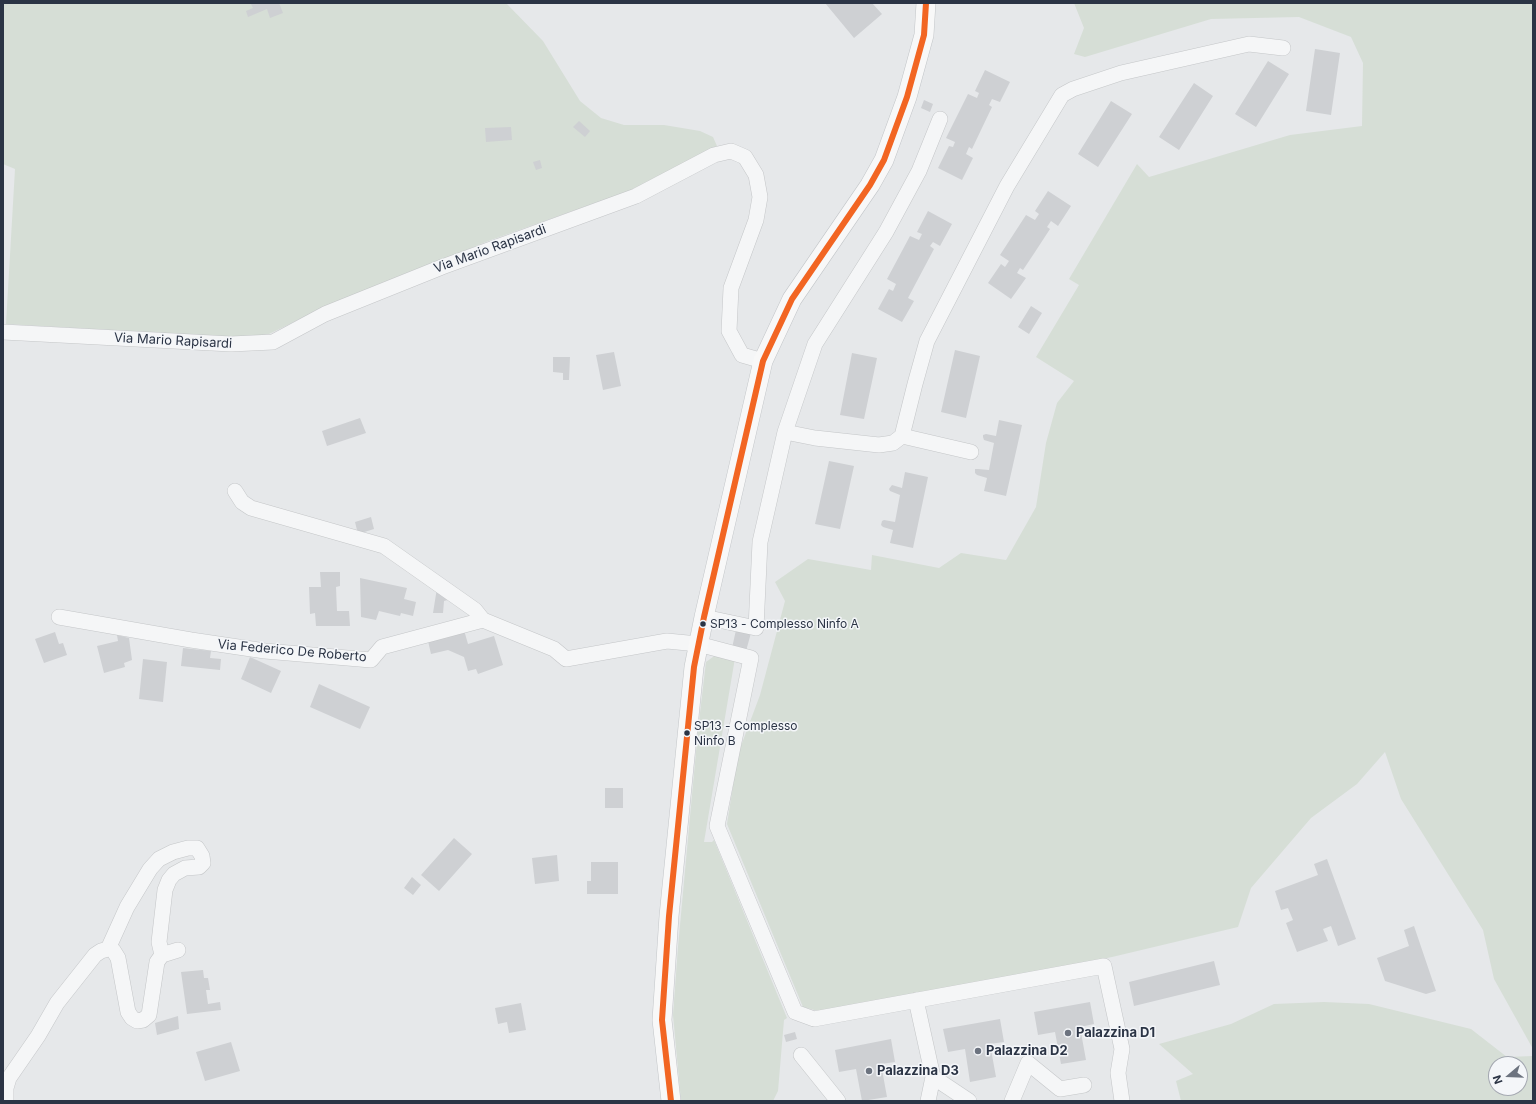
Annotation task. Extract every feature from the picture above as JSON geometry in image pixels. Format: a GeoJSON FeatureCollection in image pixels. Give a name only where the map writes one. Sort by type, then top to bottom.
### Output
{"type":"FeatureCollection","features":[{"type":"Feature","properties":{"kind":"main road"},"geometry":{"type":"LineString","coordinates":[[671,1101],[662,1020],[669,916],[694,668],[704,617],[763,361],[792,299],[870,185],[884,160],[907,97],[924,35],[926,3]]}},
{"type":"Feature","properties":{"kind":"street"},"geometry":{"type":"LineString","coordinates":[[785,432],[815,438],[879,445],[893,443],[902,436],[927,341],[1007,186],[1062,95],[1073,89],[1121,73],[1249,44],[1284,48]]}},
{"type":"Feature","properties":{"kind":"street"},"geometry":{"type":"LineString","coordinates":[[704,617],[756,628],[760,542],[785,432],[814,344],[886,232],[919,171],[940,119]]}},
{"type":"Feature","properties":{"kind":"street","name":"Via Mario Rapisardi"},"geometry":{"type":"LineString","coordinates":[[3,332],[231,344],[273,342],[325,314],[442,267],[636,196],[714,155],[731,151],[745,157],[756,176],[760,197],[756,220],[731,288],[729,331],[742,355],[763,361]]}},
{"type":"Feature","properties":{"kind":"street"},"geometry":{"type":"LineString","coordinates":[[902,436],[971,452]]}},
{"type":"Feature","properties":{"kind":"street"},"geometry":{"type":"LineString","coordinates":[[234,491],[242,502],[251,508],[384,546],[475,610],[483,620],[554,649],[566,659],[667,641],[698,644],[752,658],[717,826],[795,1012],[814,1019],[1104,966],[1122,1049],[1118,1073],[1122,1101]]}},
{"type":"Feature","properties":{"kind":"street","name":"Via Federico De Roberto"},"geometry":{"type":"LineString","coordinates":[[59,616],[191,640],[257,650],[371,660],[382,647],[483,620]]}},
{"type":"Feature","properties":{"kind":"street"},"geometry":{"type":"LineString","coordinates":[[6,1101],[6,1088],[9,1078],[38,1036],[57,1003],[95,955],[101,951],[113,950],[118,958],[128,1012],[132,1018],[136,1021],[143,1020],[149,1015],[156,967],[162,955],[159,942],[165,890],[169,880],[174,874],[185,868],[199,867],[203,863],[202,856],[197,848],[188,848],[173,852],[159,859],[150,870],[127,907],[108,950]]}},
{"type":"Feature","properties":{"kind":"street"},"geometry":{"type":"LineString","coordinates":[[162,955],[178,950]]}},
{"type":"Feature","properties":{"kind":"street"},"geometry":{"type":"LineString","coordinates":[[916,1000],[932,1077],[928,1101]]}},
{"type":"Feature","properties":{"kind":"street"},"geometry":{"type":"LineString","coordinates":[[801,1055],[838,1101]]}},
{"type":"Feature","properties":{"kind":"street"},"geometry":{"type":"LineString","coordinates":[[1012,1101],[1028,1063],[1060,1089],[1084,1085]]}},
{"type":"Feature","properties":{"kind":"street"},"geometry":{"type":"LineString","coordinates":[[932,1077],[969,1101]]}},
{"type":"Feature","properties":{"kind":"shaded area"},"geometry":{"type":"Polygon","coordinates":[[[4,3],[506,3],[543,41],[580,101],[601,118],[624,125],[664,125],[700,131],[713,137],[717,146],[629,191],[491,240],[321,309],[269,334],[249,338],[6,324],[15,169],[3,164],[4,3]]]}},
{"type":"Feature","properties":{"kind":"shaded area"},"geometry":{"type":"Polygon","coordinates":[[[1074,3],[1533,3],[1533,1049],[1494,979],[1483,930],[1401,799],[1385,752],[1357,784],[1311,818],[1251,888],[1238,927],[1112,957],[1018,976],[818,1011],[803,1007],[727,824],[738,754],[760,695],[785,601],[775,582],[808,559],[871,570],[872,555],[939,568],[961,553],[1006,560],[1036,507],[1046,443],[1057,403],[1074,381],[1036,357],[1079,285],[1069,279],[1137,164],[1149,177],[1290,135],[1362,126],[1363,63],[1351,37],[1299,17],[1211,19],[1085,57],[1074,54],[1084,28],[1074,3]]]}},
{"type":"Feature","properties":{"kind":"shaded area"},"geometry":{"type":"Polygon","coordinates":[[[717,654],[735,658],[704,842],[712,842],[714,840],[787,1018],[784,1020],[778,1091],[773,1101],[681,1101],[673,1015],[678,947],[698,730],[706,662],[717,654]]]}},
{"type":"Feature","properties":{"kind":"shaded area"},"geometry":{"type":"Polygon","coordinates":[[[1324,1002],[1369,1004],[1471,1029],[1506,1056],[1488,1056],[1488,1096],[1528,1096],[1528,1056],[1533,1056],[1533,1101],[1181,1101],[1176,1081],[1193,1074],[1159,1044],[1231,1024],[1274,1004],[1324,1002]]]}},
{"type":"Feature","properties":{"kind":"building"},"geometry":{"type":"Polygon","coordinates":[[[279,3],[283,13],[270,18],[267,9],[248,17],[246,11],[253,8],[251,4],[279,3]]]}},
{"type":"Feature","properties":{"kind":"building"},"geometry":{"type":"Polygon","coordinates":[[[825,3],[872,3],[882,14],[854,38],[825,3]]]}},
{"type":"Feature","properties":{"kind":"building"},"geometry":{"type":"Polygon","coordinates":[[[1315,49],[1340,53],[1331,115],[1306,111],[1315,49]]]}},
{"type":"Feature","properties":{"kind":"building"},"geometry":{"type":"Polygon","coordinates":[[[1268,61],[1289,74],[1256,127],[1235,114],[1268,61]]]}},
{"type":"Feature","properties":{"kind":"building"},"geometry":{"type":"Polygon","coordinates":[[[985,70],[1010,82],[1000,102],[992,99],[989,105],[992,107],[972,149],[969,147],[966,154],[973,158],[962,180],[938,168],[949,146],[953,147],[955,142],[946,138],[968,94],[977,98],[979,93],[975,91],[985,70]]]}},
{"type":"Feature","properties":{"kind":"building"},"geometry":{"type":"Polygon","coordinates":[[[1194,83],[1213,96],[1179,150],[1159,137],[1194,83]]]}},
{"type":"Feature","properties":{"kind":"building"},"geometry":{"type":"Polygon","coordinates":[[[924,100],[933,104],[930,112],[921,108],[924,100]]]}},
{"type":"Feature","properties":{"kind":"building"},"geometry":{"type":"Polygon","coordinates":[[[1111,101],[1132,114],[1098,167],[1078,154],[1111,101]]]}},
{"type":"Feature","properties":{"kind":"building"},"geometry":{"type":"Polygon","coordinates":[[[579,121],[590,131],[585,137],[573,127],[579,121]]]}},
{"type":"Feature","properties":{"kind":"building"},"geometry":{"type":"Polygon","coordinates":[[[511,127],[512,140],[486,142],[485,128],[511,127]]]}},
{"type":"Feature","properties":{"kind":"building"},"geometry":{"type":"Polygon","coordinates":[[[540,160],[542,168],[536,170],[533,162],[540,160]]]}},
{"type":"Feature","properties":{"kind":"building"},"geometry":{"type":"Polygon","coordinates":[[[1048,191],[1071,206],[1058,226],[1051,221],[1047,227],[1050,229],[1035,252],[1023,270],[1020,268],[1017,273],[1026,278],[1011,299],[988,283],[1001,264],[1005,267],[1009,261],[1000,255],[1026,215],[1035,220],[1039,214],[1035,211],[1048,191]]]}},
{"type":"Feature","properties":{"kind":"building"},"geometry":{"type":"Polygon","coordinates":[[[928,211],[952,224],[940,246],[933,242],[930,246],[934,249],[908,298],[914,301],[902,322],[878,309],[889,289],[893,291],[896,284],[887,279],[910,236],[919,240],[922,234],[917,232],[928,211]]]}},
{"type":"Feature","properties":{"kind":"building"},"geometry":{"type":"Polygon","coordinates":[[[1031,306],[1042,313],[1029,334],[1018,327],[1031,306]]]}},
{"type":"Feature","properties":{"kind":"building"},"geometry":{"type":"Polygon","coordinates":[[[955,350],[980,356],[966,418],[941,412],[955,350]]]}},
{"type":"Feature","properties":{"kind":"building"},"geometry":{"type":"Polygon","coordinates":[[[614,352],[621,386],[603,390],[596,355],[614,352]]]}},
{"type":"Feature","properties":{"kind":"building"},"geometry":{"type":"Polygon","coordinates":[[[852,353],[877,358],[864,419],[840,415],[852,353]]]}},
{"type":"Feature","properties":{"kind":"building"},"geometry":{"type":"Polygon","coordinates":[[[553,357],[570,357],[569,380],[563,380],[563,373],[553,372],[553,357]]]}},
{"type":"Feature","properties":{"kind":"building"},"geometry":{"type":"Polygon","coordinates":[[[360,418],[366,433],[327,446],[322,431],[360,418]]]}},
{"type":"Feature","properties":{"kind":"building"},"geometry":{"type":"Polygon","coordinates":[[[999,420],[1022,425],[1006,496],[984,491],[987,478],[975,473],[975,469],[989,470],[994,443],[984,440],[983,435],[986,434],[996,436],[999,420]]]}},
{"type":"Feature","properties":{"kind":"building"},"geometry":{"type":"Polygon","coordinates":[[[829,461],[854,466],[840,529],[815,524],[829,461]]]}},
{"type":"Feature","properties":{"kind":"building"},"geometry":{"type":"Polygon","coordinates":[[[905,472],[928,477],[913,548],[890,543],[893,530],[881,525],[882,521],[884,520],[895,522],[900,495],[890,491],[889,489],[892,485],[902,488],[905,472]]]}},
{"type":"Feature","properties":{"kind":"building"},"geometry":{"type":"Polygon","coordinates":[[[371,517],[374,529],[358,534],[355,522],[371,517]]]}},
{"type":"Feature","properties":{"kind":"building"},"geometry":{"type":"Polygon","coordinates":[[[320,572],[340,572],[340,586],[336,587],[337,611],[349,611],[350,626],[316,626],[315,613],[310,614],[309,587],[321,587],[320,572]]]}},
{"type":"Feature","properties":{"kind":"building"},"geometry":{"type":"Polygon","coordinates":[[[360,578],[407,588],[404,599],[416,602],[413,616],[401,613],[400,616],[379,611],[376,620],[361,617],[360,578]]]}},
{"type":"Feature","properties":{"kind":"building"},"geometry":{"type":"Polygon","coordinates":[[[437,588],[451,599],[444,601],[443,613],[433,613],[437,588]]]}},
{"type":"Feature","properties":{"kind":"building"},"geometry":{"type":"Polygon","coordinates":[[[464,630],[468,644],[494,636],[503,665],[478,674],[476,669],[468,671],[464,657],[448,650],[431,654],[428,641],[464,630]]]}},
{"type":"Feature","properties":{"kind":"building"},"geometry":{"type":"Polygon","coordinates":[[[736,630],[751,633],[746,651],[732,648],[736,630]]]}},
{"type":"Feature","properties":{"kind":"building"},"geometry":{"type":"Polygon","coordinates":[[[55,632],[59,644],[63,643],[67,655],[44,663],[35,639],[55,632]]]}},
{"type":"Feature","properties":{"kind":"building"},"geometry":{"type":"Polygon","coordinates":[[[117,635],[129,638],[132,660],[124,663],[125,667],[104,673],[97,646],[118,641],[117,635]]]}},
{"type":"Feature","properties":{"kind":"building"},"geometry":{"type":"Polygon","coordinates":[[[183,648],[211,651],[210,658],[221,659],[220,670],[181,666],[183,648]]]}},
{"type":"Feature","properties":{"kind":"building"},"geometry":{"type":"Polygon","coordinates":[[[250,657],[281,671],[271,693],[241,679],[250,657]]]}},
{"type":"Feature","properties":{"kind":"building"},"geometry":{"type":"Polygon","coordinates":[[[143,659],[167,662],[163,702],[139,699],[143,659]]]}},
{"type":"Feature","properties":{"kind":"building"},"geometry":{"type":"Polygon","coordinates":[[[319,684],[370,707],[360,729],[310,707],[319,684]]]}},
{"type":"Feature","properties":{"kind":"building"},"geometry":{"type":"Polygon","coordinates":[[[605,788],[623,788],[623,808],[605,808],[605,788]]]}},
{"type":"Feature","properties":{"kind":"building"},"geometry":{"type":"Polygon","coordinates":[[[454,838],[472,854],[439,891],[421,875],[454,838]]]}},
{"type":"Feature","properties":{"kind":"building"},"geometry":{"type":"Polygon","coordinates":[[[557,855],[559,881],[535,884],[532,858],[557,855]]]}},
{"type":"Feature","properties":{"kind":"building"},"geometry":{"type":"Polygon","coordinates":[[[1327,859],[1356,939],[1338,946],[1331,926],[1323,929],[1328,941],[1297,952],[1286,923],[1293,920],[1288,908],[1281,910],[1275,891],[1318,875],[1314,864],[1327,859]]]}},
{"type":"Feature","properties":{"kind":"building"},"geometry":{"type":"Polygon","coordinates":[[[591,862],[618,862],[618,894],[587,894],[587,881],[591,881],[591,862]]]}},
{"type":"Feature","properties":{"kind":"building"},"geometry":{"type":"Polygon","coordinates":[[[412,877],[421,885],[413,895],[404,888],[412,877]]]}},
{"type":"Feature","properties":{"kind":"building"},"geometry":{"type":"Polygon","coordinates":[[[1414,926],[1436,991],[1426,994],[1385,981],[1377,958],[1409,946],[1404,930],[1414,926]]]}},
{"type":"Feature","properties":{"kind":"building"},"geometry":{"type":"Polygon","coordinates":[[[1214,961],[1220,985],[1134,1006],[1129,982],[1214,961]]]}},
{"type":"Feature","properties":{"kind":"building"},"geometry":{"type":"Polygon","coordinates":[[[203,970],[204,978],[208,978],[210,990],[206,990],[208,1004],[220,1002],[221,1010],[187,1014],[181,972],[203,970]]]}},
{"type":"Feature","properties":{"kind":"building","name":"Palazzina D1"},"geometry":{"type":"Polygon","coordinates":[[[1090,1002],[1094,1024],[1080,1027],[1086,1060],[1061,1064],[1055,1032],[1038,1035],[1034,1012],[1090,1002]]]}},
{"type":"Feature","properties":{"kind":"building"},"geometry":{"type":"Polygon","coordinates":[[[521,1003],[526,1030],[509,1033],[507,1022],[498,1024],[495,1008],[521,1003]]]}},
{"type":"Feature","properties":{"kind":"building"},"geometry":{"type":"Polygon","coordinates":[[[178,1016],[179,1029],[157,1035],[155,1023],[178,1016]]]}},
{"type":"Feature","properties":{"kind":"building","name":"Palazzina D2"},"geometry":{"type":"Polygon","coordinates":[[[1000,1019],[1004,1042],[990,1044],[996,1077],[970,1082],[965,1049],[948,1052],[943,1029],[1000,1019]]]}},
{"type":"Feature","properties":{"kind":"building"},"geometry":{"type":"Polygon","coordinates":[[[795,1032],[797,1039],[786,1042],[784,1035],[795,1032]]]}},
{"type":"Feature","properties":{"kind":"building","name":"Palazzina D3"},"geometry":{"type":"Polygon","coordinates":[[[891,1039],[895,1062],[881,1064],[887,1097],[862,1101],[856,1069],[839,1072],[835,1050],[891,1039]]]}},
{"type":"Feature","properties":{"kind":"building"},"geometry":{"type":"Polygon","coordinates":[[[231,1042],[240,1071],[205,1081],[196,1052],[231,1042]]]}},
{"type":"Feature","properties":{"kind":"transit line"},"geometry":{"type":"LineString","coordinates":[[671,1101],[662,1020],[669,916],[694,667],[704,617],[763,361],[792,299],[870,185],[884,160],[907,97],[924,35],[926,3]]}},
{"type":"Feature","properties":{"kind":"place","name":"SP13 - Complesso Ninfo A"},"geometry":{"type":"Point","coordinates":[703,624]}},
{"type":"Feature","properties":{"kind":"place","name":"SP13 - Complesso Ninfo B"},"geometry":{"type":"Point","coordinates":[687,733]}},
{"type":"Feature","properties":{"kind":"place","name":"Palazzina D1"},"geometry":{"type":"Point","coordinates":[1068,1033]}},
{"type":"Feature","properties":{"kind":"place","name":"Palazzina D2"},"geometry":{"type":"Point","coordinates":[978,1051]}},
{"type":"Feature","properties":{"kind":"place","name":"Palazzina D3"},"geometry":{"type":"Point","coordinates":[869,1071]}}]}
